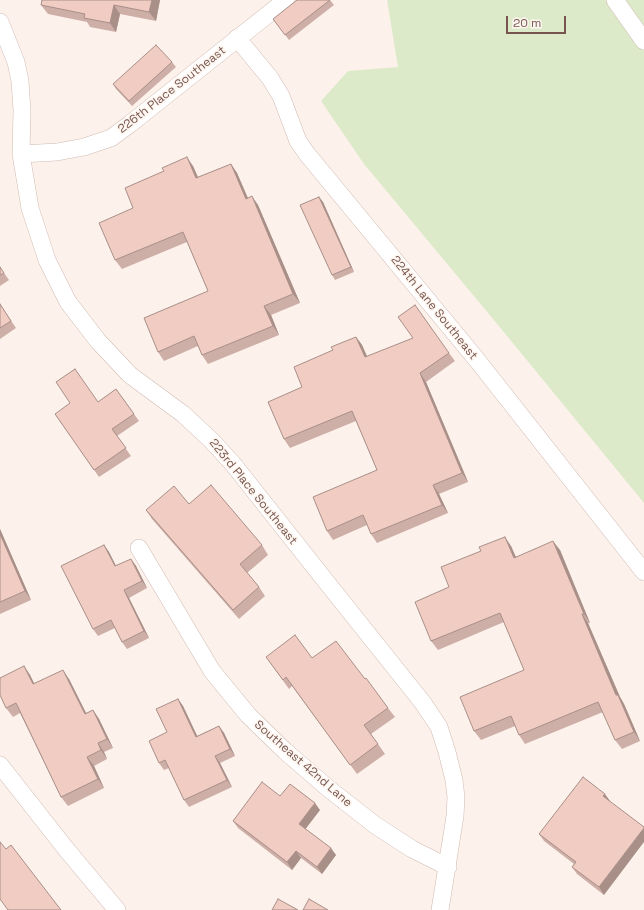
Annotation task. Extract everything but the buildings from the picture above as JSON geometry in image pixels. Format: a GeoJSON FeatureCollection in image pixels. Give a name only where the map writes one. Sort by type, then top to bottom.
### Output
{"type":"FeatureCollection","features":[{"type":"Feature","properties":{"kind":"street","name":"226th Place Southeast"},"geometry":{"type":"LineString","coordinates":[[21,154],[58,152],[84,147],[111,138],[286,0]]}},
{"type":"Feature","properties":{"kind":"street"},"geometry":{"type":"LineString","coordinates":[[615,0],[644,41]]}},
{"type":"Feature","properties":{"kind":"street","name":"223rd Place Southeast"},"geometry":{"type":"LineString","coordinates":[[0,22],[16,62],[20,81],[22,111],[21,154],[30,208],[47,260],[68,302],[98,341],[130,374],[183,414],[211,440],[233,464],[423,702],[439,727],[449,759],[455,791],[455,816],[440,910]]}},
{"type":"Feature","properties":{"kind":"street","name":"224th Lane Southeast"},"geometry":{"type":"LineString","coordinates":[[237,38],[270,78],[281,96],[298,141],[307,154],[477,360],[644,572]]}},
{"type":"Feature","properties":{"kind":"street","name":"Southeast 42nd Lane"},"geometry":{"type":"LineString","coordinates":[[139,548],[212,671],[248,714],[285,751],[329,789],[375,825],[412,849],[448,867]]}},
{"type":"Feature","properties":{"kind":"street"},"geometry":{"type":"LineString","coordinates":[[0,764],[66,849],[117,910]]}},
{"type":"Feature","properties":{"kind":"green space"},"geometry":{"type":"Polygon","coordinates":[[[387,0],[644,0],[644,503],[364,164],[321,101],[348,71],[398,67],[387,0]]]}}]}
